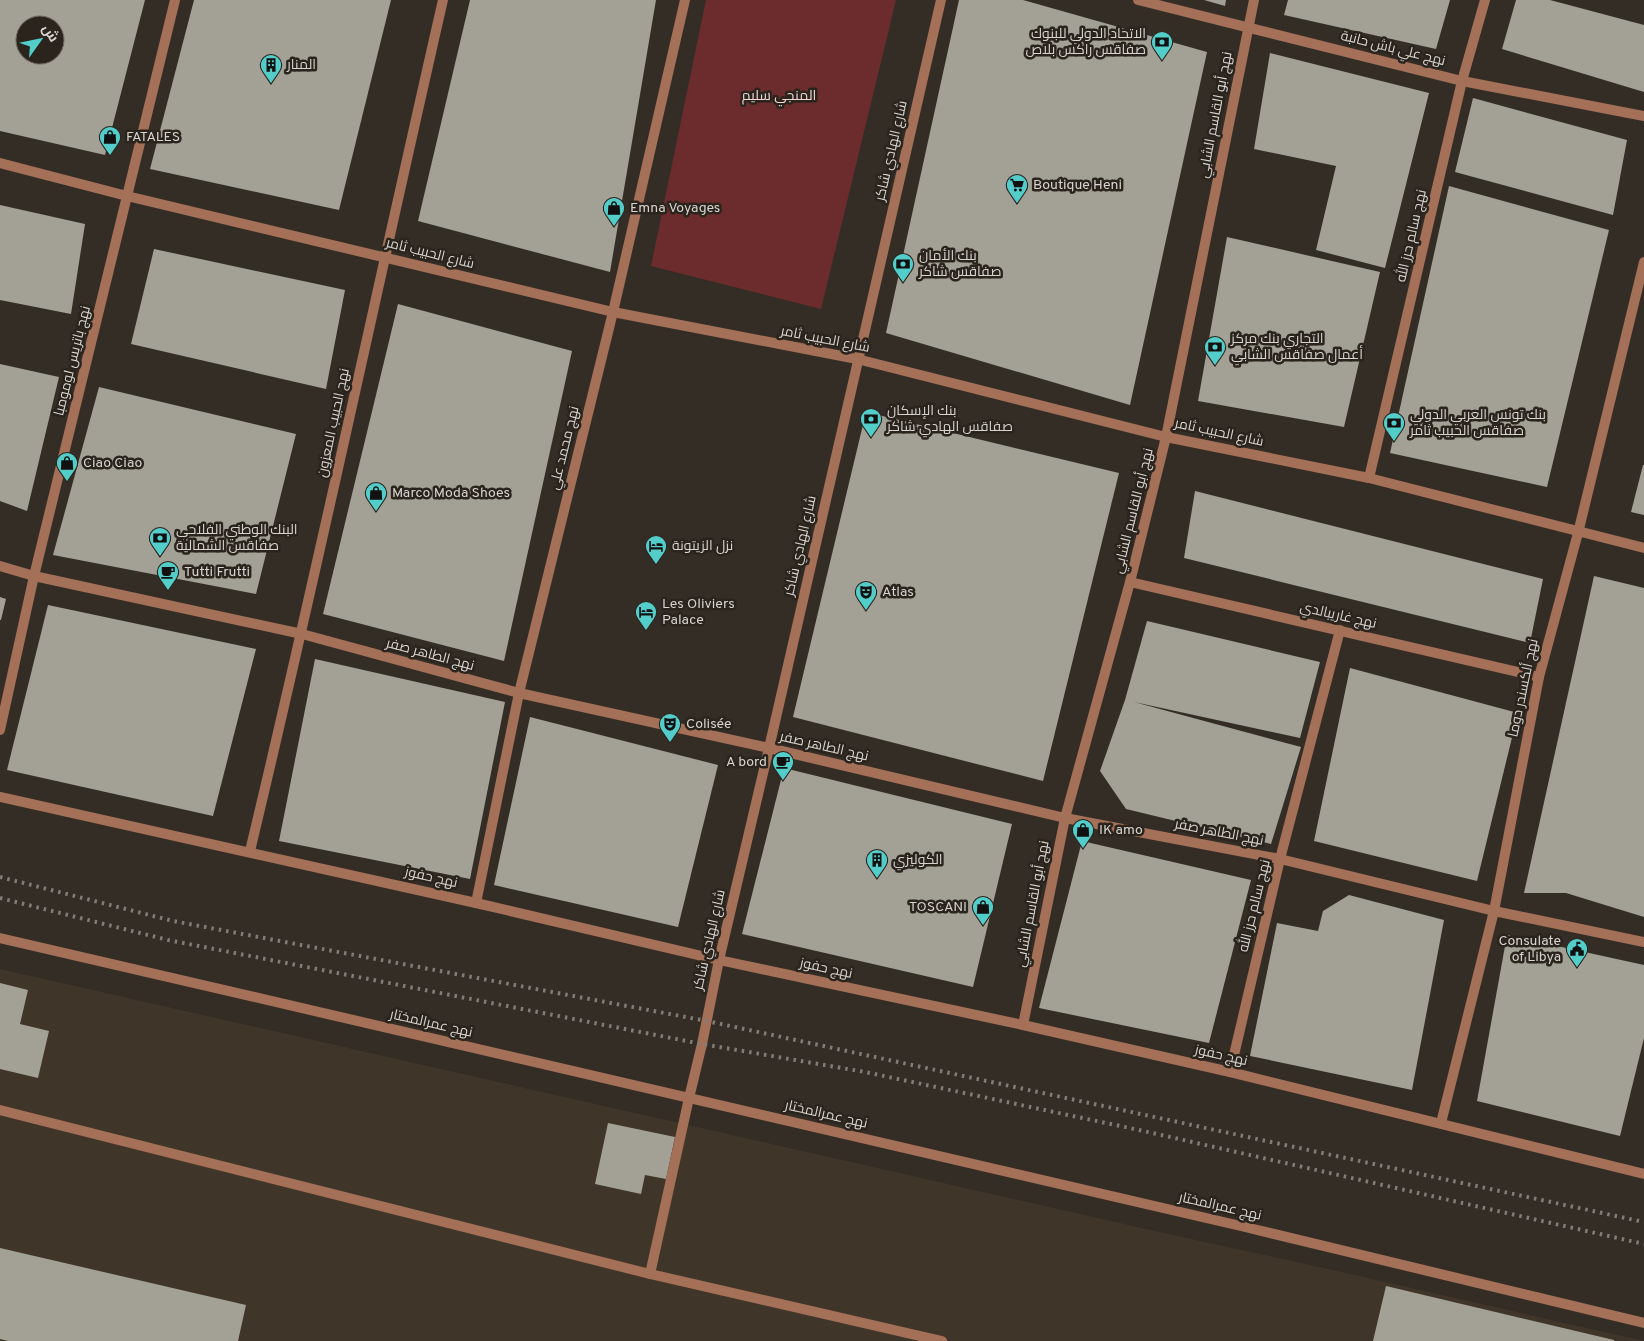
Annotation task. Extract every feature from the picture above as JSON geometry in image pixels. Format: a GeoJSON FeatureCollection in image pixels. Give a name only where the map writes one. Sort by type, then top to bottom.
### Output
{"type":"FeatureCollection","features":[{"type":"Feature","properties":{"kind":"street","name":"نهج باتريس لومومبا"},"geometry":{"type":"LineString","coordinates":[[0,730],[34,576],[174,0]]}},
{"type":"Feature","properties":{"kind":"street","name":"نهج الحبيب المعزون"},"geometry":{"type":"LineString","coordinates":[[250,851],[302,634],[384,257],[443,0]]}},
{"type":"Feature","properties":{"kind":"street","name":"نهج محمد علي"},"geometry":{"type":"LineString","coordinates":[[476,903],[519,693],[613,312],[685,0]]}},
{"type":"Feature","properties":{"kind":"street","name":"شارع الهادي شاكر"},"geometry":{"type":"LineString","coordinates":[[650,1274],[702,1044],[718,960],[769,748],[941,0]]}},
{"type":"Feature","properties":{"kind":"street","name":"نهج علي باش حانبة"},"geometry":{"type":"LineString","coordinates":[[1138,0],[1462,81],[1644,116]]}},
{"type":"Feature","properties":{"kind":"street","name":"نهج أبو القاسم الشابي"},"geometry":{"type":"LineString","coordinates":[[1023,1025],[1065,818],[1130,582],[1166,436],[1254,0]]}},
{"type":"Feature","properties":{"kind":"street","name":"نهج سالم حرز الله"},"geometry":{"type":"LineString","coordinates":[[1369,478],[1462,81],[1485,0]]}},
{"type":"Feature","properties":{"kind":"street","name":"شارع الحبيب ثامر"},"geometry":{"type":"LineString","coordinates":[[0,163],[127,196],[613,312],[857,359],[1166,436],[1369,478],[1578,533],[1644,548]]}},
{"type":"Feature","properties":{"kind":"street","name":"نهج ألكسندر دوما"},"geometry":{"type":"LineString","coordinates":[[1441,1123],[1494,911],[1539,677],[1578,533],[1644,262]]}},
{"type":"Feature","properties":{"kind":"street","name":"نهج الطاهر صفر"},"geometry":{"type":"LineString","coordinates":[[0,566],[34,576],[302,634],[519,693],[769,748],[1065,818],[1280,860],[1494,911],[1644,942]]}},
{"type":"Feature","properties":{"kind":"street","name":"نهج غاريبالدي"},"geometry":{"type":"LineString","coordinates":[[1130,582],[1539,677]]}},
{"type":"Feature","properties":{"kind":"street","name":"نهج سالم حرز الله"},"geometry":{"type":"LineString","coordinates":[[1230,1072],[1280,860],[1340,630]]}},
{"type":"Feature","properties":{"kind":"street","name":"نهج حفوز"},"geometry":{"type":"LineString","coordinates":[[0,797],[250,851],[718,960],[1023,1025],[1230,1072],[1644,1174]]}},
{"type":"Feature","properties":{"kind":"street","name":"نهج عمرالمختار"},"geometry":{"type":"LineString","coordinates":[[0,938],[1245,1227],[1644,1324]]}},
{"type":"Feature","properties":{"kind":"street"},"geometry":{"type":"LineString","coordinates":[[0,1110],[650,1274],[942,1341]]}},
{"type":"Feature","properties":{"kind":"shaded area"},"geometry":{"type":"Polygon","coordinates":[[[0,969],[1155,1231],[1644,1341],[0,1341],[0,969]]]}},
{"type":"Feature","properties":{"kind":"green space","name":"المنجي سليم"},"geometry":{"type":"Polygon","coordinates":[[[706,0],[896,0],[821,309],[651,266],[706,0]]]}},
{"type":"Feature","properties":{"kind":"building"},"geometry":{"type":"Polygon","coordinates":[[[0,0],[145,0],[105,155],[0,131],[0,0]]]}},
{"type":"Feature","properties":{"kind":"building","name":"المنار"},"geometry":{"type":"Polygon","coordinates":[[[194,0],[391,0],[339,210],[150,169],[194,0]]]}},
{"type":"Feature","properties":{"kind":"building"},"geometry":{"type":"Polygon","coordinates":[[[470,0],[656,0],[610,272],[418,221],[470,0]]]}},
{"type":"Feature","properties":{"kind":"building"},"geometry":{"type":"Polygon","coordinates":[[[959,0],[1023,0],[1207,52],[1130,405],[886,333],[959,0]]]}},
{"type":"Feature","properties":{"kind":"building"},"geometry":{"type":"Polygon","coordinates":[[[1204,0],[1226,0],[1225,6],[1204,0]]]}},
{"type":"Feature","properties":{"kind":"building"},"geometry":{"type":"Polygon","coordinates":[[[1288,0],[1450,0],[1436,49],[1284,15],[1288,0]]]}},
{"type":"Feature","properties":{"kind":"building"},"geometry":{"type":"Polygon","coordinates":[[[1516,0],[1550,0],[1644,25],[1644,92],[1502,49],[1516,0]]]}},
{"type":"Feature","properties":{"kind":"building"},"geometry":{"type":"Polygon","coordinates":[[[1270,53],[1429,93],[1385,268],[1316,250],[1336,166],[1254,149],[1270,53]]]}},
{"type":"Feature","properties":{"kind":"building"},"geometry":{"type":"Polygon","coordinates":[[[1473,98],[1627,140],[1613,215],[1455,172],[1473,98]]]}},
{"type":"Feature","properties":{"kind":"building"},"geometry":{"type":"Polygon","coordinates":[[[1449,186],[1609,230],[1547,487],[1390,453],[1449,186]]]}},
{"type":"Feature","properties":{"kind":"building"},"geometry":{"type":"Polygon","coordinates":[[[0,205],[85,224],[71,314],[0,300],[0,205]]]}},
{"type":"Feature","properties":{"kind":"building"},"geometry":{"type":"Polygon","coordinates":[[[1227,237],[1380,272],[1344,427],[1198,401],[1227,237]]]}},
{"type":"Feature","properties":{"kind":"building"},"geometry":{"type":"Polygon","coordinates":[[[154,249],[345,290],[326,389],[131,344],[154,249]]]}},
{"type":"Feature","properties":{"kind":"building"},"geometry":{"type":"Polygon","coordinates":[[[398,304],[572,351],[504,661],[323,614],[398,304]]]}},
{"type":"Feature","properties":{"kind":"building"},"geometry":{"type":"Polygon","coordinates":[[[0,364],[59,377],[27,511],[0,501],[0,364]]]}},
{"type":"Feature","properties":{"kind":"building"},"geometry":{"type":"Polygon","coordinates":[[[99,387],[296,434],[256,594],[53,555],[99,387]]]}},
{"type":"Feature","properties":{"kind":"building"},"geometry":{"type":"Polygon","coordinates":[[[866,412],[1119,473],[1043,781],[793,717],[866,412]]]}},
{"type":"Feature","properties":{"kind":"building"},"geometry":{"type":"Polygon","coordinates":[[[1644,465],[1644,515],[1631,512],[1644,465]]]}},
{"type":"Feature","properties":{"kind":"building"},"geometry":{"type":"Polygon","coordinates":[[[1195,491],[1543,579],[1530,643],[1184,558],[1195,491]]]}},
{"type":"Feature","properties":{"kind":"building"},"geometry":{"type":"Polygon","coordinates":[[[1594,576],[1644,588],[1644,917],[1566,893],[1524,893],[1594,576]]]}},
{"type":"Feature","properties":{"kind":"building"},"geometry":{"type":"Polygon","coordinates":[[[0,597],[6,599],[1,620],[0,620],[0,597]]]}},
{"type":"Feature","properties":{"kind":"building"},"geometry":{"type":"Polygon","coordinates":[[[48,605],[256,649],[213,816],[7,770],[48,605]]]}},
{"type":"Feature","properties":{"kind":"building"},"geometry":{"type":"Polygon","coordinates":[[[1147,621],[1320,662],[1300,738],[1134,702],[1301,747],[1271,844],[1126,809],[1100,771],[1125,700],[1147,621]]]}},
{"type":"Feature","properties":{"kind":"building"},"geometry":{"type":"Polygon","coordinates":[[[315,659],[505,702],[470,879],[279,841],[315,659]]]}},
{"type":"Feature","properties":{"kind":"building"},"geometry":{"type":"Polygon","coordinates":[[[1350,668],[1518,713],[1477,881],[1314,841],[1350,668]]]}},
{"type":"Feature","properties":{"kind":"building"},"geometry":{"type":"Polygon","coordinates":[[[530,717],[718,765],[678,927],[494,885],[530,717]]]}},
{"type":"Feature","properties":{"kind":"building","name":"الكوليزي"},"geometry":{"type":"Polygon","coordinates":[[[784,768],[1012,824],[973,987],[742,934],[784,768]]]}},
{"type":"Feature","properties":{"kind":"building"},"geometry":{"type":"Polygon","coordinates":[[[1082,841],[1251,880],[1209,1043],[1039,1008],[1082,841]]]}},
{"type":"Feature","properties":{"kind":"building"},"geometry":{"type":"Polygon","coordinates":[[[1349,895],[1444,920],[1412,1090],[1250,1056],[1277,923],[1318,931],[1323,911],[1349,895]]]}},
{"type":"Feature","properties":{"kind":"building"},"geometry":{"type":"Polygon","coordinates":[[[1507,935],[1644,965],[1644,1038],[1620,1136],[1477,1101],[1507,935]]]}},
{"type":"Feature","properties":{"kind":"building"},"geometry":{"type":"Polygon","coordinates":[[[0,983],[28,990],[20,1024],[49,1031],[38,1078],[0,1069],[0,983]]]}},
{"type":"Feature","properties":{"kind":"building"},"geometry":{"type":"Polygon","coordinates":[[[608,1123],[675,1137],[666,1179],[645,1175],[641,1194],[595,1184],[608,1123]]]}},
{"type":"Feature","properties":{"kind":"building"},"geometry":{"type":"Polygon","coordinates":[[[0,1248],[246,1305],[238,1341],[8,1341],[0,1339],[0,1248]]]}},
{"type":"Feature","properties":{"kind":"building"},"geometry":{"type":"Polygon","coordinates":[[[1386,1286],[1614,1340],[1614,1341],[1373,1341],[1386,1286]]]}},
{"type":"Feature","properties":{"kind":"railway"},"geometry":{"type":"LineString","coordinates":[[0,877],[173,921],[707,1021],[1644,1222]]}},
{"type":"Feature","properties":{"kind":"railway"},"geometry":{"type":"LineString","coordinates":[[0,898],[168,940],[702,1044],[865,1072],[1139,1130],[1644,1244]]}},
{"type":"Feature","properties":{"kind":"place","name":"الاتحاد الدولي للبنوك صفاقس راكس بلاص"},"geometry":{"type":"Point","coordinates":[1162,61]}},
{"type":"Feature","properties":{"kind":"place","name":"المنار"},"geometry":{"type":"Point","coordinates":[271,84]}},
{"type":"Feature","properties":{"kind":"place","name":"FATALES"},"geometry":{"type":"Point","coordinates":[110,156]}},
{"type":"Feature","properties":{"kind":"place","name":"Boutique Heni"},"geometry":{"type":"Point","coordinates":[1017,204]}},
{"type":"Feature","properties":{"kind":"place","name":"Emna Voyages"},"geometry":{"type":"Point","coordinates":[614,227]}},
{"type":"Feature","properties":{"kind":"place","name":"بنك الأمان صفاقس شاكر"},"geometry":{"type":"Point","coordinates":[903,283]}},
{"type":"Feature","properties":{"kind":"place","name":"التجاري بنك مركز أعمال صفاقس الشابي"},"geometry":{"type":"Point","coordinates":[1215,366]}},
{"type":"Feature","properties":{"kind":"place","name":"بنك الإسكان صفاقس الهادي شاكر"},"geometry":{"type":"Point","coordinates":[871,438]}},
{"type":"Feature","properties":{"kind":"place","name":"بنك تونس العربي الدولي صفاقس الحبيب ثامر"},"geometry":{"type":"Point","coordinates":[1394,442]}},
{"type":"Feature","properties":{"kind":"place","name":"Ciao Ciao"},"geometry":{"type":"Point","coordinates":[67,482]}},
{"type":"Feature","properties":{"kind":"place","name":"Marco Moda Shoes"},"geometry":{"type":"Point","coordinates":[376,512]}},
{"type":"Feature","properties":{"kind":"place","name":"البنك الوطني الفلاحي صفاقس الشمالية"},"geometry":{"type":"Point","coordinates":[160,557]}},
{"type":"Feature","properties":{"kind":"place","name":"نزل الزيتونة"},"geometry":{"type":"Point","coordinates":[656,565]}},
{"type":"Feature","properties":{"kind":"place","name":"Tutti Frutti"},"geometry":{"type":"Point","coordinates":[168,591]}},
{"type":"Feature","properties":{"kind":"place","name":"Atlas"},"geometry":{"type":"Point","coordinates":[866,611]}},
{"type":"Feature","properties":{"kind":"place","name":"Les Oliviers Palace"},"geometry":{"type":"Point","coordinates":[646,631]}},
{"type":"Feature","properties":{"kind":"place","name":"Colisée"},"geometry":{"type":"Point","coordinates":[670,743]}},
{"type":"Feature","properties":{"kind":"place","name":"A bord"},"geometry":{"type":"Point","coordinates":[783,781]}},
{"type":"Feature","properties":{"kind":"place","name":"IK amo"},"geometry":{"type":"Point","coordinates":[1083,849]}},
{"type":"Feature","properties":{"kind":"place","name":"الكوليزي"},"geometry":{"type":"Point","coordinates":[877,879]}},
{"type":"Feature","properties":{"kind":"place","name":"TOSCANI"},"geometry":{"type":"Point","coordinates":[983,926]}},
{"type":"Feature","properties":{"kind":"place","name":"Consulate of Libya"},"geometry":{"type":"Point","coordinates":[1577,968]}}]}
